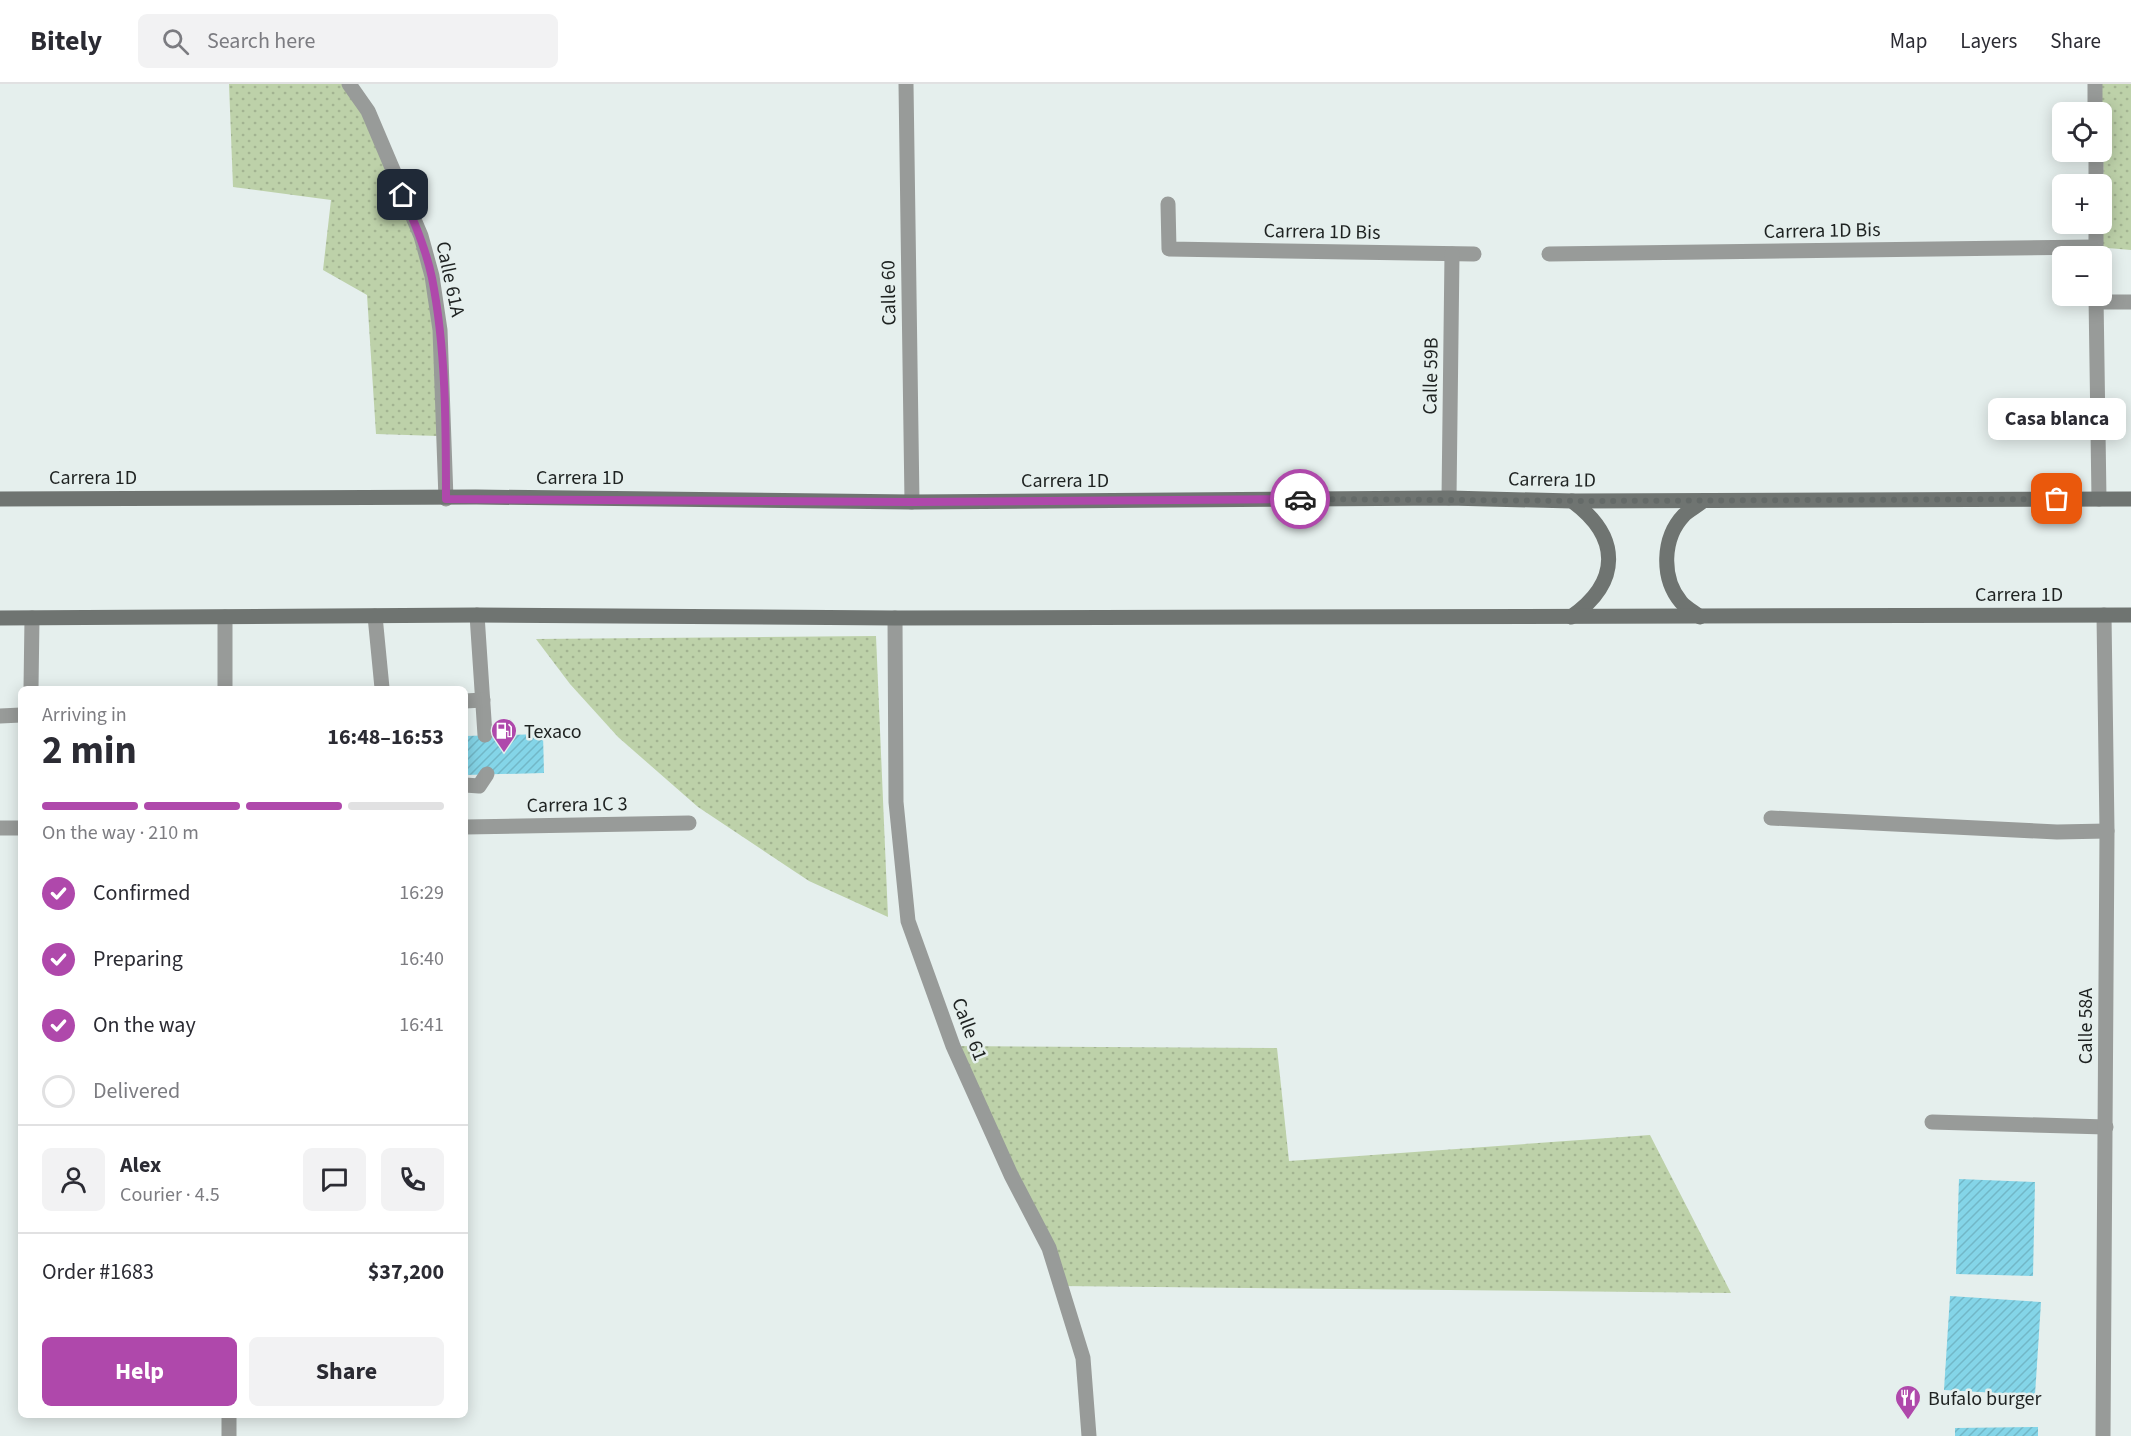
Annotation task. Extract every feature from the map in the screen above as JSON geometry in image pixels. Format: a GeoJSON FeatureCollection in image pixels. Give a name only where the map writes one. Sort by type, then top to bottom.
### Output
{"type":"FeatureCollection","features":[{"type":"Feature","properties":{"kind":"street","name":"Calle 61A"},"geometry":{"type":"LineString","coordinates":[[349,84],[368,111],[421,236],[432,276],[440,330],[446,499]]}},
{"type":"Feature","properties":{"kind":"street","name":"Calle 60"},"geometry":{"type":"LineString","coordinates":[[906,84],[912,502]]}},
{"type":"Feature","properties":{"kind":"street"},"geometry":{"type":"LineString","coordinates":[[2095,84],[2095,102]]}},
{"type":"Feature","properties":{"kind":"street","name":"Carrera 1D Bis"},"geometry":{"type":"LineString","coordinates":[[1168,204],[1169,249],[1474,254]]}},
{"type":"Feature","properties":{"kind":"street","name":"Carrera 1D Bis"},"geometry":{"type":"LineString","coordinates":[[1549,254],[2052,252]]}},
{"type":"Feature","properties":{"kind":"street","name":"Calle 59B"},"geometry":{"type":"LineString","coordinates":[[1449,498],[1452,254]]}},
{"type":"Feature","properties":{"kind":"street"},"geometry":{"type":"LineString","coordinates":[[2112,300],[2131,302]]}},
{"type":"Feature","properties":{"kind":"street"},"geometry":{"type":"LineString","coordinates":[[2096,306],[2099,499]]}},
{"type":"Feature","properties":{"kind":"street","name":"Carrera 1D"},"geometry":{"type":"LineString","coordinates":[[0,499],[912,502],[1449,498],[1572,501],[2131,499]]}},
{"type":"Feature","properties":{"kind":"street"},"geometry":{"type":"LineString","coordinates":[[1571,617],[1591,603],[1600,590],[1604,583],[1609,559],[1604,536],[1591,516],[1572,501]]}},
{"type":"Feature","properties":{"kind":"street"},"geometry":{"type":"LineString","coordinates":[[1700,617],[1681,602],[1670,581],[1666,558],[1671,535],[1684,515],[1703,501]]}},
{"type":"Feature","properties":{"kind":"street","name":"Carrera 1D"},"geometry":{"type":"LineString","coordinates":[[0,618],[477,615],[895,618],[2131,615]]}},
{"type":"Feature","properties":{"kind":"street"},"geometry":{"type":"LineString","coordinates":[[477,615],[485,735]]}},
{"type":"Feature","properties":{"kind":"street","name":"Calle 58A"},"geometry":{"type":"LineString","coordinates":[[2103,1436],[2107,831],[2104,615]]}},
{"type":"Feature","properties":{"kind":"street"},"geometry":{"type":"LineString","coordinates":[[375,616],[382,686]]}},
{"type":"Feature","properties":{"kind":"street"},"geometry":{"type":"LineString","coordinates":[[225,617],[225,686]]}},
{"type":"Feature","properties":{"kind":"street"},"geometry":{"type":"LineString","coordinates":[[31,686],[32,618]]}},
{"type":"Feature","properties":{"kind":"street","name":"Calle 61"},"geometry":{"type":"LineString","coordinates":[[895,618],[896,802],[908,921],[953,1046],[1011,1175],[1049,1248],[1083,1358],[1089,1436]]}},
{"type":"Feature","properties":{"kind":"street"},"geometry":{"type":"LineString","coordinates":[[468,700],[483,700]]}},
{"type":"Feature","properties":{"kind":"street"},"geometry":{"type":"LineString","coordinates":[[0,716],[18,715]]}},
{"type":"Feature","properties":{"kind":"street"},"geometry":{"type":"LineString","coordinates":[[468,785],[479,786],[487,774]]}},
{"type":"Feature","properties":{"kind":"street"},"geometry":{"type":"LineString","coordinates":[[1771,818],[2057,832],[2107,831]]}},
{"type":"Feature","properties":{"kind":"street","name":"Carrera 1C 3"},"geometry":{"type":"LineString","coordinates":[[468,827],[689,823]]}},
{"type":"Feature","properties":{"kind":"street"},"geometry":{"type":"LineString","coordinates":[[0,828],[18,828]]}},
{"type":"Feature","properties":{"kind":"street"},"geometry":{"type":"LineString","coordinates":[[1932,1122],[2106,1127]]}},
{"type":"Feature","properties":{"kind":"street"},"geometry":{"type":"LineString","coordinates":[[229,1418],[229,1436]]}},
{"type":"Feature","properties":{"kind":"green space"},"geometry":{"type":"Polygon","coordinates":[[[229,84],[349,84],[432,276],[438,436],[376,434],[367,295],[323,270],[331,200],[233,187],[229,84]]]}},
{"type":"Feature","properties":{"kind":"green space"},"geometry":{"type":"Polygon","coordinates":[[[2095,84],[2131,84],[2131,250],[2112,248],[2112,246],[2096,246],[2099,234],[2112,234],[2112,174],[2103,174],[2103,162],[2112,162],[2112,102],[2098,102],[2095,84]]]}},
{"type":"Feature","properties":{"kind":"green space"},"geometry":{"type":"Polygon","coordinates":[[[876,636],[888,917],[809,881],[698,807],[618,737],[570,684],[536,639],[876,636]]]}},
{"type":"Feature","properties":{"kind":"green space"},"geometry":{"type":"Polygon","coordinates":[[[953,1046],[1277,1048],[1289,1161],[1650,1135],[1731,1293],[1061,1286],[953,1046]]]}},
{"type":"Feature","properties":{"kind":"building","name":"Texaco"},"geometry":{"type":"Polygon","coordinates":[[[543,734],[544,773],[468,775],[468,736],[543,734]]]}},
{"type":"Feature","properties":{"kind":"building"},"geometry":{"type":"Polygon","coordinates":[[[1959,1179],[2035,1182],[2033,1276],[1956,1274],[1959,1179]]]}},
{"type":"Feature","properties":{"kind":"building"},"geometry":{"type":"Polygon","coordinates":[[[1950,1296],[2041,1302],[2035,1395],[1944,1390],[1950,1296]]]}},
{"type":"Feature","properties":{"kind":"building"},"geometry":{"type":"Polygon","coordinates":[[[2038,1427],[2038,1436],[1955,1436],[1955,1428],[2038,1427]]]}},
{"type":"Feature","properties":{"kind":"way so far"},"geometry":{"type":"LineString","coordinates":[[1300,499],[1703,501],[2057,499]]}},
{"type":"Feature","properties":{"kind":"place","name":"Casa blanca"},"geometry":{"type":"Point","coordinates":[2057,499]}},
{"type":"Feature","properties":{"kind":"place","name":"Texaco"},"geometry":{"type":"Point","coordinates":[504,754]}},
{"type":"Feature","properties":{"kind":"place","name":"Bufalo burger"},"geometry":{"type":"Point","coordinates":[1908,1421]}},
{"type":"Feature","properties":{"kind":"route"},"geometry":{"type":"LineString","coordinates":[[403,195],[421,236],[432,276],[440,330],[446,499],[476,497],[912,502],[1300,499]]}}]}
